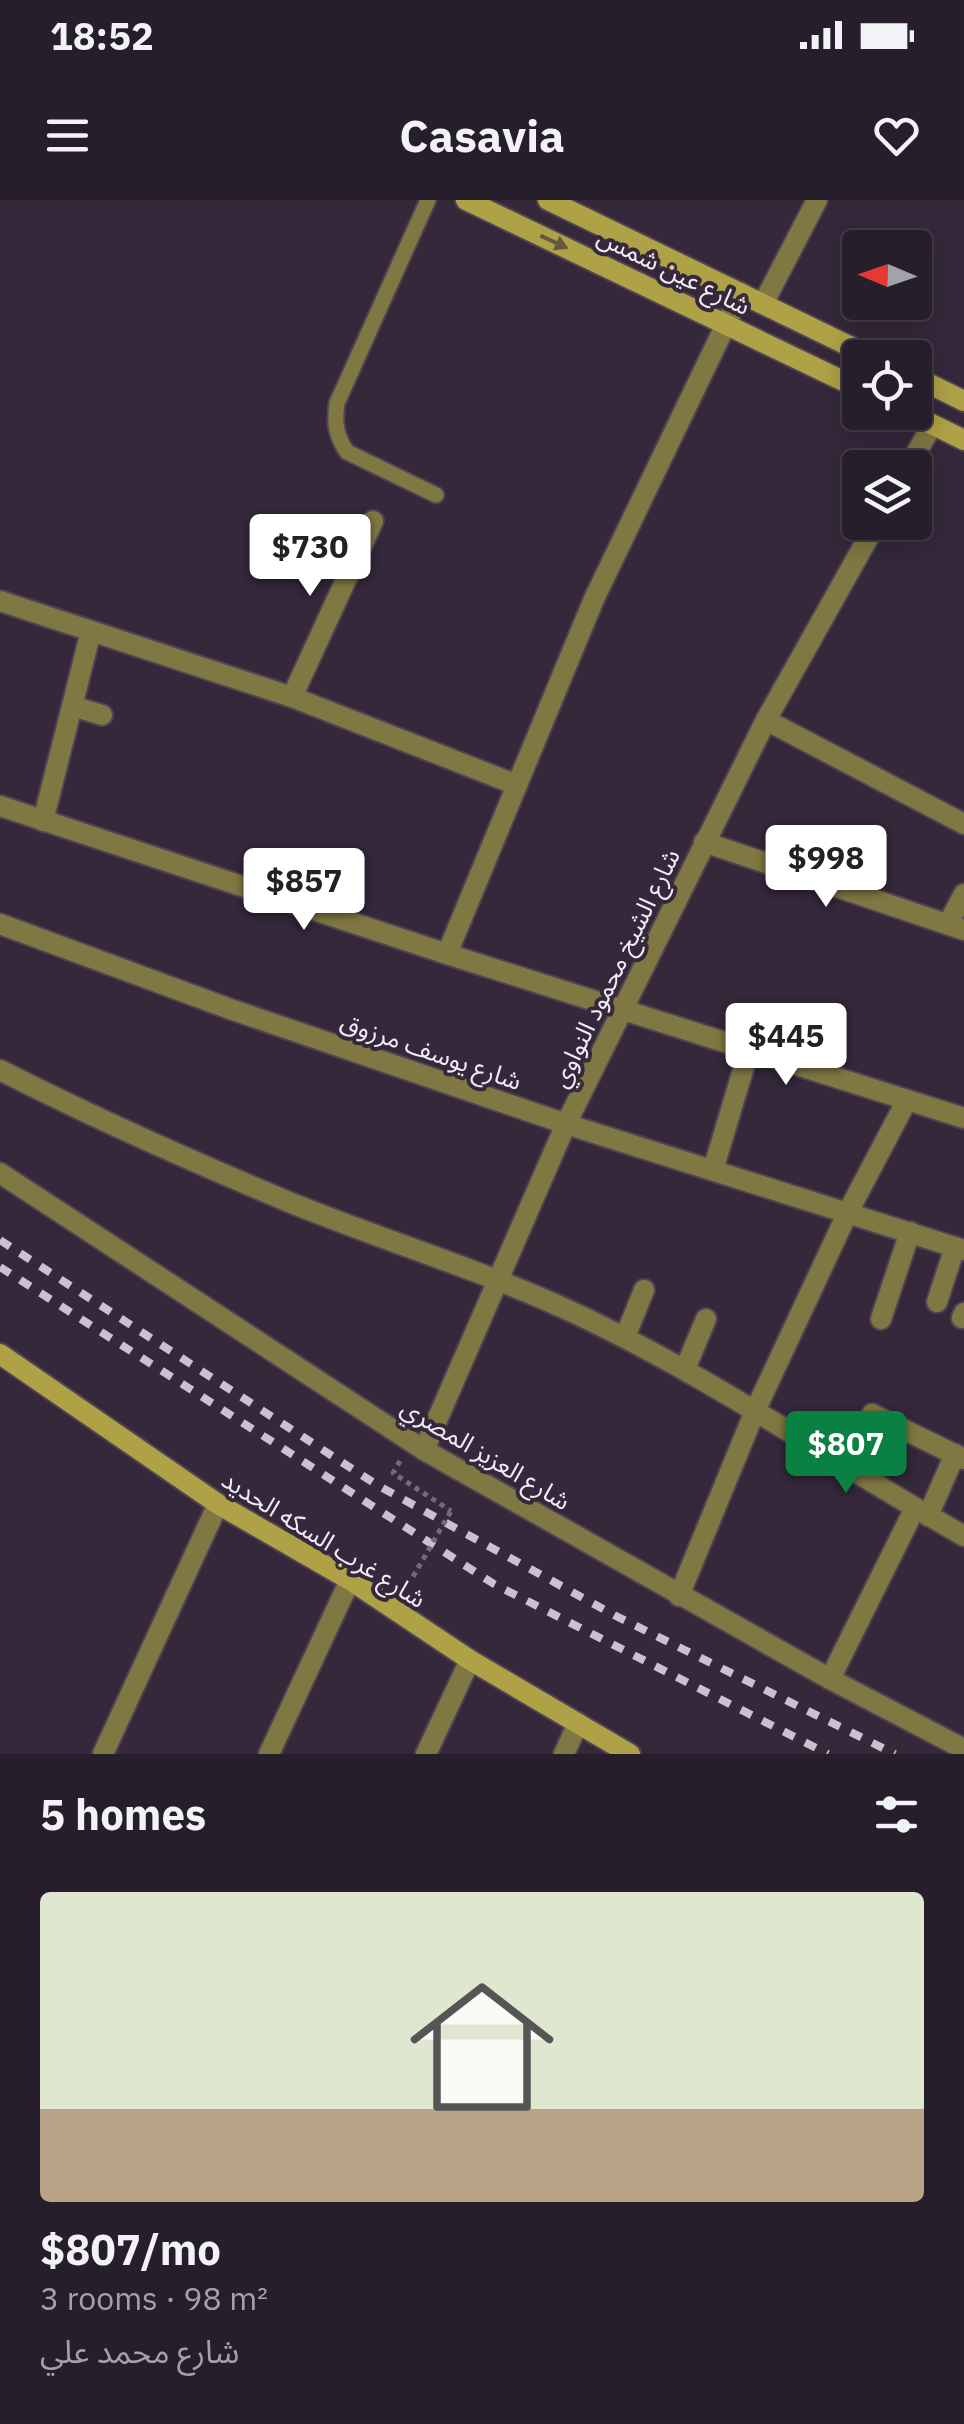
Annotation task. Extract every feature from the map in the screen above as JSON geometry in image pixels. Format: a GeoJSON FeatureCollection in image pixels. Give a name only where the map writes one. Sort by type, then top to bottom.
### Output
{"type":"FeatureCollection","features":[{"type":"Feature","properties":{"kind":"main road","name":"شارع عين شمس"},"geometry":{"type":"LineString","coordinates":[[466,200],[842,380]]}},
{"type":"Feature","properties":{"kind":"main road","name":"شارع عين شمس"},"geometry":{"type":"LineString","coordinates":[[548,200],[842,342]]}},
{"type":"Feature","properties":{"kind":"main road"},"geometry":{"type":"LineString","coordinates":[[932,386],[964,402]]}},
{"type":"Feature","properties":{"kind":"main road"},"geometry":{"type":"LineString","coordinates":[[932,425],[964,440]]}},
{"type":"Feature","properties":{"kind":"main road","name":"شارع غرب السكه الحديد"},"geometry":{"type":"LineString","coordinates":[[0,1354],[218,1504],[350,1580],[470,1660],[630,1754]]}},
{"type":"Feature","properties":{"kind":"street"},"geometry":{"type":"LineString","coordinates":[[763,304],[817,200]]}},
{"type":"Feature","properties":{"kind":"street"},"geometry":{"type":"LineString","coordinates":[[446,954],[594,599],[741,293]]}},
{"type":"Feature","properties":{"kind":"street"},"geometry":{"type":"LineString","coordinates":[[292,697],[373,522]]}},
{"type":"Feature","properties":{"kind":"street","name":"شارع الشيخ محمود النواوي"},"geometry":{"type":"LineString","coordinates":[[424,1450],[566,1124],[766,720],[868,540]]}},
{"type":"Feature","properties":{"kind":"street"},"geometry":{"type":"LineString","coordinates":[[0,601],[292,697],[517,785]]}},
{"type":"Feature","properties":{"kind":"street"},"geometry":{"type":"LineString","coordinates":[[43,820],[91,631]]}},
{"type":"Feature","properties":{"kind":"street"},"geometry":{"type":"LineString","coordinates":[[72,706],[102,715]]}},
{"type":"Feature","properties":{"kind":"street"},"geometry":{"type":"LineString","coordinates":[[766,720],[964,824]]}},
{"type":"Feature","properties":{"kind":"street"},"geometry":{"type":"LineString","coordinates":[[0,806],[446,954],[964,1118]]}},
{"type":"Feature","properties":{"kind":"street"},"geometry":{"type":"LineString","coordinates":[[704,842],[956,927],[964,894]]}},
{"type":"Feature","properties":{"kind":"street","name":"شارع يوسف مرزوق"},"geometry":{"type":"LineString","coordinates":[[0,924],[230,1009],[566,1124],[960,1249]]}},
{"type":"Feature","properties":{"kind":"street"},"geometry":{"type":"LineString","coordinates":[[713,1170],[749,1050]]}},
{"type":"Feature","properties":{"kind":"street"},"geometry":{"type":"LineString","coordinates":[[0,1070],[92,1117],[290,1202],[498,1280],[625,1337],[964,1536]]}},
{"type":"Feature","properties":{"kind":"street"},"geometry":{"type":"LineString","coordinates":[[679,1596],[755,1411],[848,1212],[907,1100]]}},
{"type":"Feature","properties":{"kind":"street","name":"شارع العزيز المصري"},"geometry":{"type":"LineString","coordinates":[[0,1173],[424,1450],[679,1596],[964,1749]]}},
{"type":"Feature","properties":{"kind":"street"},"geometry":{"type":"LineString","coordinates":[[882,1319],[910,1232]]}},
{"type":"Feature","properties":{"kind":"street"},"geometry":{"type":"LineString","coordinates":[[938,1302],[960,1249]]}},
{"type":"Feature","properties":{"kind":"street"},"geometry":{"type":"LineString","coordinates":[[625,1337],[644,1290]]}},
{"type":"Feature","properties":{"kind":"street"},"geometry":{"type":"LineString","coordinates":[[685,1369],[706,1319]]}},
{"type":"Feature","properties":{"kind":"street"},"geometry":{"type":"LineString","coordinates":[[830,1679],[922,1512],[959,1456],[872,1414]]}},
{"type":"Feature","properties":{"kind":"street"},"geometry":{"type":"LineString","coordinates":[[103,1754],[218,1504]]}},
{"type":"Feature","properties":{"kind":"street"},"geometry":{"type":"LineString","coordinates":[[269,1754],[350,1580]]}},
{"type":"Feature","properties":{"kind":"street"},"geometry":{"type":"LineString","coordinates":[[426,1754],[470,1660]]}},
{"type":"Feature","properties":{"kind":"street"},"geometry":{"type":"LineString","coordinates":[[564,1754],[578,1723]]}},
{"type":"Feature","properties":{"kind":"lane"},"geometry":{"type":"LineString","coordinates":[[428,200],[337,403],[334,421],[338,439],[347,452],[436,495]]}},
{"type":"Feature","properties":{"kind":"path"},"geometry":{"type":"LineString","coordinates":[[393,1473],[451,1511],[403,1594]]}},
{"type":"Feature","properties":{"kind":"railway"},"geometry":{"type":"LineString","coordinates":[[0,1240],[377,1485],[616,1616],[895,1754]]}},
{"type":"Feature","properties":{"kind":"railway"},"geometry":{"type":"LineString","coordinates":[[0,1267],[494,1584],[828,1754]]}}]}
